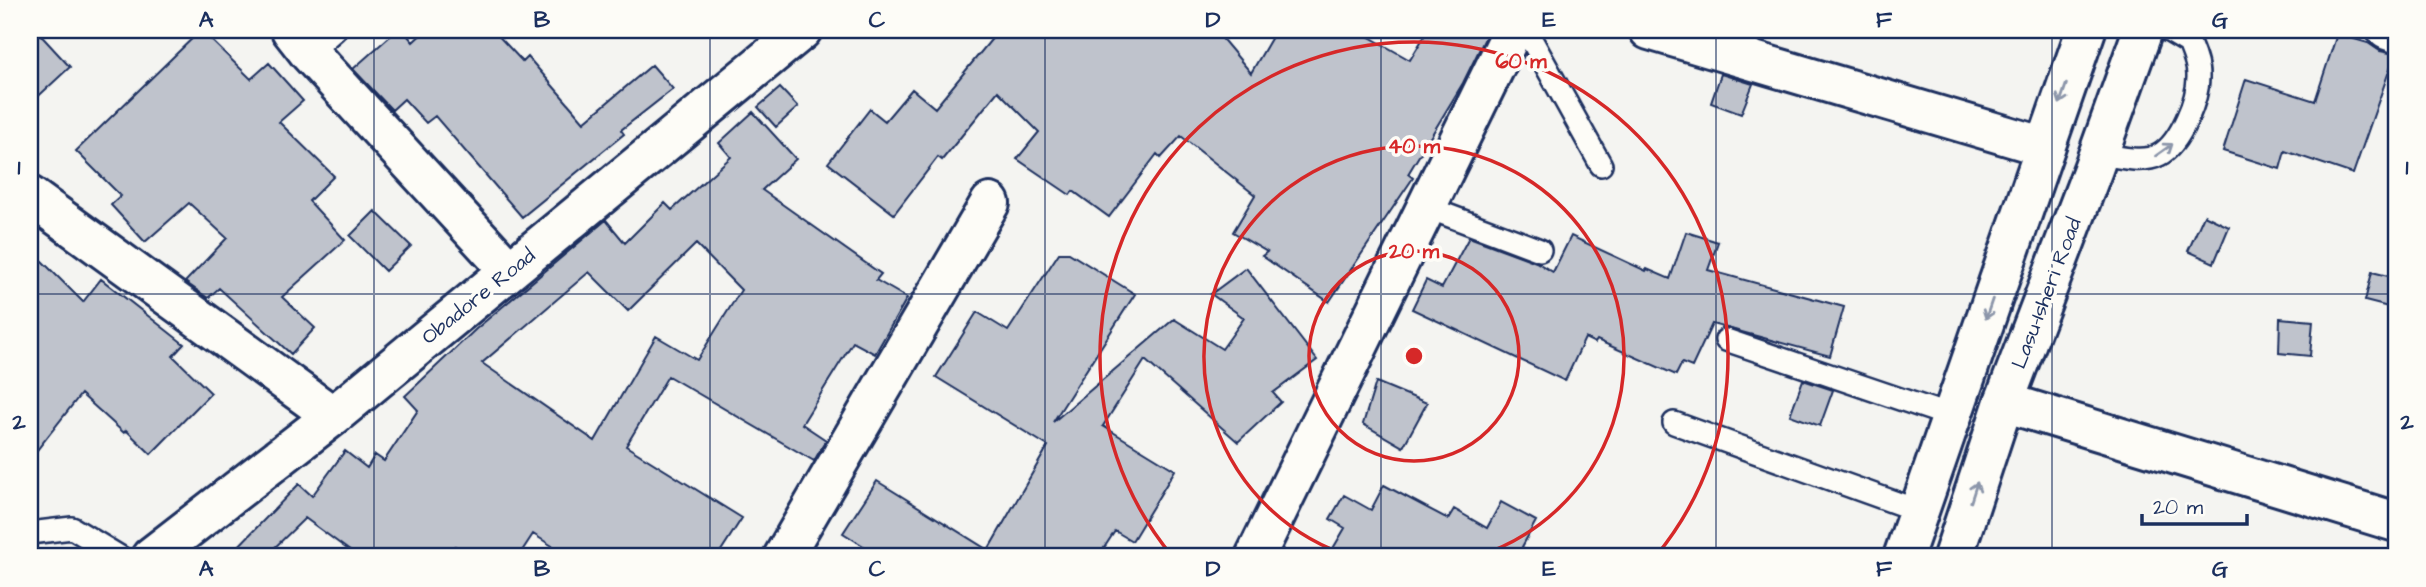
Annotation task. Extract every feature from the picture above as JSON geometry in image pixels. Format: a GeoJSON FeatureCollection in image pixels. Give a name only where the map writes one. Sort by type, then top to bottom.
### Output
{"type":"FeatureCollection","features":[{"type":"Feature","properties":{"kind":"street","name":"Obadore Road"},"geometry":{"type":"LineString","coordinates":[[151,557],[333,416],[802,30]]}},
{"type":"Feature","properties":{"kind":"street"},"geometry":{"type":"LineString","coordinates":[[1255,557],[1513,30]]}},
{"type":"Feature","properties":{"kind":"street"},"geometry":{"type":"LineString","coordinates":[[1649,30],[2045,147]]}},
{"type":"Feature","properties":{"kind":"street"},"geometry":{"type":"LineString","coordinates":[[1903,557],[2086,30]]}},
{"type":"Feature","properties":{"kind":"street","name":"Lasu-Isheri Road"},"geometry":{"type":"LineString","coordinates":[[1953,557],[2004,402],[2099,155],[2143,30]]}},
{"type":"Feature","properties":{"kind":"street"},"geometry":{"type":"LineString","coordinates":[[2387,30],[2396,33]]}},
{"type":"Feature","properties":{"kind":"street"},"geometry":{"type":"LineString","coordinates":[[312,38],[509,270]]}},
{"type":"Feature","properties":{"kind":"street"},"geometry":{"type":"LineString","coordinates":[[30,196],[333,416]]}},
{"type":"Feature","properties":{"kind":"street"},"geometry":{"type":"LineString","coordinates":[[783,557],[990,203]]}},
{"type":"Feature","properties":{"kind":"street"},"geometry":{"type":"LineString","coordinates":[[2004,402],[2396,522]]}},
{"type":"Feature","properties":{"kind":"lane"},"geometry":{"type":"LineString","coordinates":[[1526,30],[1601,165]]}},
{"type":"Feature","properties":{"kind":"lane"},"geometry":{"type":"LineString","coordinates":[[2099,155],[2141,159],[2158,156],[2178,139],[2198,88],[2199,71],[2189,43],[2167,30]]}},
{"type":"Feature","properties":{"kind":"lane"},"geometry":{"type":"LineString","coordinates":[[1426,207],[1540,250]]}},
{"type":"Feature","properties":{"kind":"lane"},"geometry":{"type":"LineString","coordinates":[[1726,340],[1953,417]]}},
{"type":"Feature","properties":{"kind":"lane"},"geometry":{"type":"LineString","coordinates":[[1674,423],[1919,512]]}},
{"type":"Feature","properties":{"kind":"lane"},"geometry":{"type":"LineString","coordinates":[[30,533],[72,528],[120,557]]}},
{"type":"Feature","properties":{"kind":"building"},"geometry":{"type":"Polygon","coordinates":[[[30,30],[36,30],[70,67],[30,104],[30,30]]]}},
{"type":"Feature","properties":{"kind":"building"},"geometry":{"type":"Polygon","coordinates":[[[201,30],[251,79],[269,63],[303,101],[279,122],[334,176],[309,201],[345,240],[282,297],[315,328],[291,354],[219,288],[208,298],[185,282],[227,238],[189,203],[145,242],[111,205],[121,196],[76,151],[201,30]]]}},
{"type":"Feature","properties":{"kind":"building"},"geometry":{"type":"Polygon","coordinates":[[[397,30],[403,30],[413,42],[426,30],[493,30],[523,62],[528,57],[584,122],[652,65],[673,89],[621,130],[624,134],[522,217],[435,116],[426,123],[404,99],[392,110],[353,69],[397,30]]]}},
{"type":"Feature","properties":{"kind":"building"},"geometry":{"type":"Polygon","coordinates":[[[999,30],[1210,30],[1220,36],[1251,73],[1276,30],[1357,30],[1410,60],[1428,30],[1489,30],[1463,83],[1408,174],[1413,178],[1329,302],[1262,256],[1267,252],[1233,232],[1255,195],[1181,136],[1161,158],[1157,154],[1109,217],[1073,191],[1070,195],[1017,159],[1039,132],[998,91],[942,160],[938,157],[894,214],[828,163],[870,109],[885,121],[912,89],[935,108],[999,30]]]}},
{"type":"Feature","properties":{"kind":"building"},"geometry":{"type":"Polygon","coordinates":[[[2337,34],[2395,54],[2353,174],[2285,151],[2280,169],[2223,151],[2246,79],[2315,101],[2337,34]]]}},
{"type":"Feature","properties":{"kind":"building"},"geometry":{"type":"Polygon","coordinates":[[[1721,74],[1753,84],[1741,114],[1711,103],[1721,74]]]}},
{"type":"Feature","properties":{"kind":"building"},"geometry":{"type":"Polygon","coordinates":[[[780,88],[798,107],[776,127],[758,107],[780,88]]]}},
{"type":"Feature","properties":{"kind":"building"},"geometry":{"type":"Polygon","coordinates":[[[753,112],[796,159],[762,190],[881,274],[876,280],[907,298],[875,354],[853,342],[802,424],[826,440],[814,461],[668,376],[626,446],[742,518],[717,557],[570,557],[533,534],[518,557],[472,557],[455,546],[447,557],[358,557],[305,518],[265,557],[228,557],[299,484],[312,496],[345,451],[367,468],[375,455],[384,461],[418,410],[405,396],[476,329],[606,220],[625,243],[665,203],[672,210],[731,157],[719,143],[753,112]],[[696,244],[628,311],[589,272],[482,363],[595,441],[656,336],[697,360],[741,290],[696,244]]]}},
{"type":"Feature","properties":{"kind":"building"},"geometry":{"type":"Polygon","coordinates":[[[375,211],[411,246],[385,271],[350,236],[375,211]]]}},
{"type":"Feature","properties":{"kind":"building"},"geometry":{"type":"Polygon","coordinates":[[[2204,215],[2229,227],[2214,263],[2188,251],[2204,215]]]}},
{"type":"Feature","properties":{"kind":"building"},"geometry":{"type":"Polygon","coordinates":[[[1686,232],[1718,242],[1708,270],[1844,307],[1830,356],[1712,324],[1692,367],[1682,363],[1676,375],[1597,340],[1595,343],[1585,338],[1565,381],[1412,309],[1426,280],[1442,288],[1469,237],[1536,262],[1553,272],[1571,236],[1646,271],[1647,269],[1670,279],[1686,232]]]}},
{"type":"Feature","properties":{"kind":"building"},"geometry":{"type":"Polygon","coordinates":[[[30,249],[83,302],[101,279],[184,344],[173,356],[211,393],[151,454],[81,394],[30,459],[30,249]]]}},
{"type":"Feature","properties":{"kind":"building"},"geometry":{"type":"Polygon","coordinates":[[[1059,253],[1069,253],[1135,294],[1053,422],[1174,319],[1222,349],[1244,318],[1211,294],[1246,268],[1317,360],[1273,393],[1281,402],[1238,442],[1145,360],[1103,426],[1175,470],[1132,541],[1115,531],[1098,557],[881,557],[843,533],[877,481],[988,550],[1048,446],[936,377],[977,312],[1008,331],[1059,253]]]}},
{"type":"Feature","properties":{"kind":"building"},"geometry":{"type":"Polygon","coordinates":[[[2372,272],[2396,278],[2396,309],[2365,301],[2372,272]]]}},
{"type":"Feature","properties":{"kind":"building"},"geometry":{"type":"Polygon","coordinates":[[[2280,318],[2313,321],[2310,356],[2279,353],[2280,318]]]}},
{"type":"Feature","properties":{"kind":"building"},"geometry":{"type":"Polygon","coordinates":[[[1803,380],[1833,390],[1820,426],[1790,415],[1803,380]]]}},
{"type":"Feature","properties":{"kind":"building"},"geometry":{"type":"Polygon","coordinates":[[[1376,382],[1427,403],[1403,447],[1363,424],[1376,382]]]}},
{"type":"Feature","properties":{"kind":"building"},"geometry":{"type":"Polygon","coordinates":[[[1384,485],[1448,519],[1454,509],[1487,528],[1501,502],[1536,521],[1522,547],[1539,557],[1328,557],[1345,528],[1330,519],[1344,495],[1371,510],[1384,485]]]}}]}
